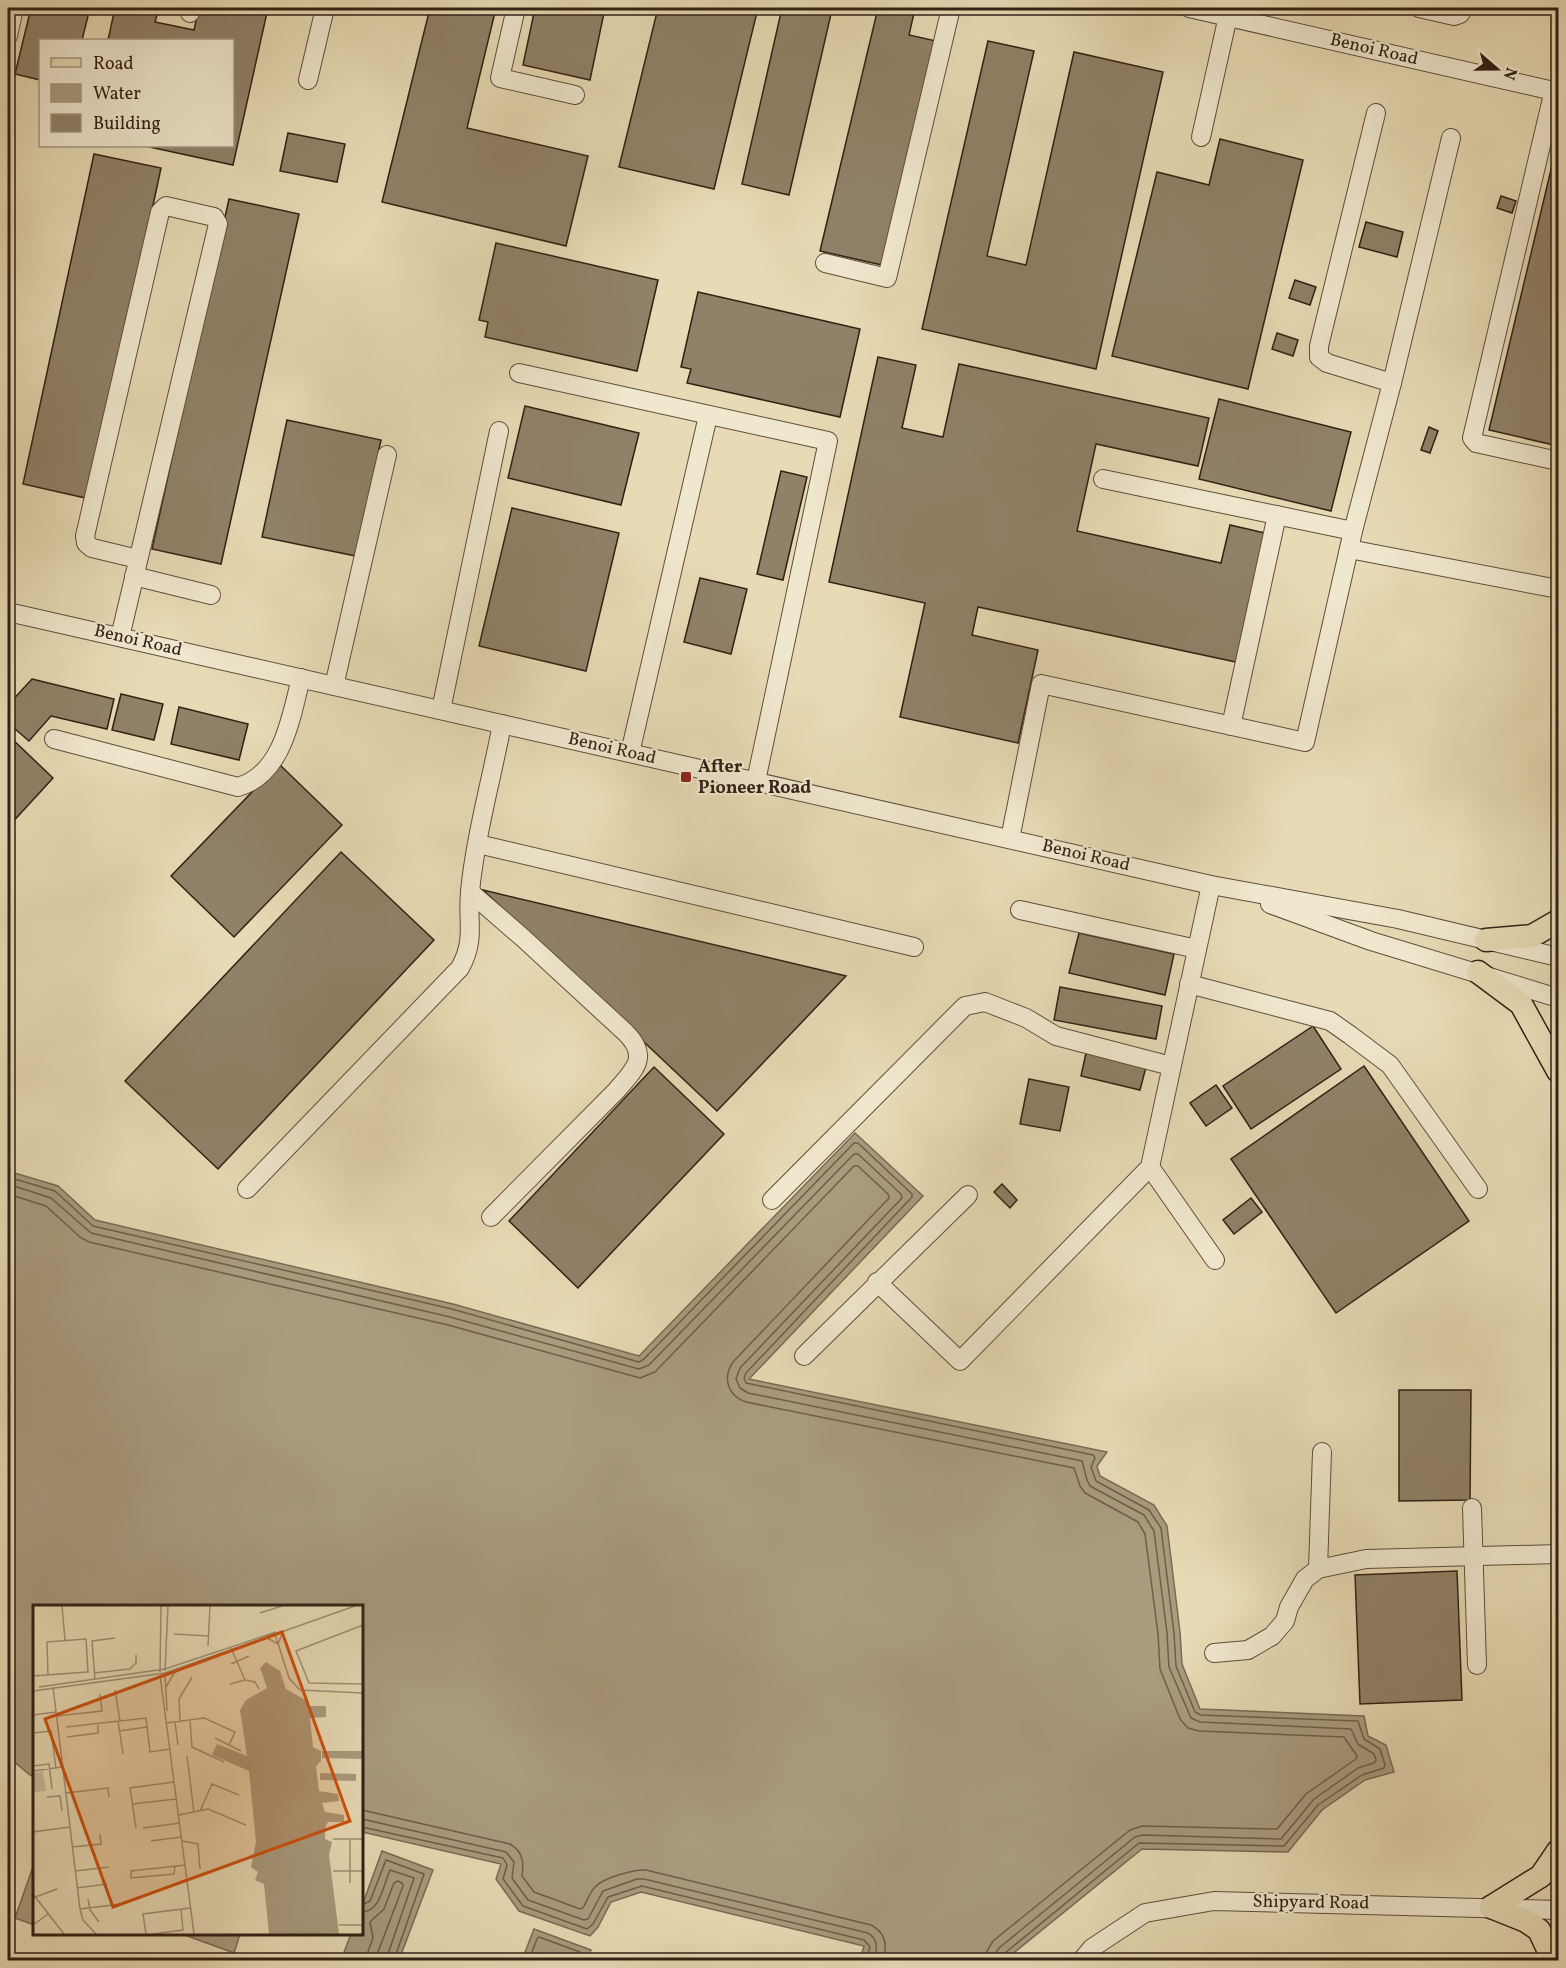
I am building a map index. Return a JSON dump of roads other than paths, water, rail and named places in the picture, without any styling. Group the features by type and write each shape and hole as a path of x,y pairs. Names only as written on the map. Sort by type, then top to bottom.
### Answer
{"main road":[{"path":"1486,940 1532,936 1558,921"},
{"path":"1478,972 1521,1004 1558,1071"},
{"path":"1491,1907 1541,1875 1558,1851"},
{"path":"1491,1907 1526,1921 1539,1930 1553,1960"}],"street":[{"path":"8,36 14,8"},
{"path":"308,80 325,8"},
{"path":"516,8 500,78 575,95"},
{"path":"825,263 887,278 951,8"},
{"name":"Benoi Road","path":"1189,8 1556,91"},
{"path":"1419,8 1454,16 1460,14 1464,8"},
{"path":"1201,137 1228,16"},
{"path":"1556,91 1472,438 1476,443 1558,461"},
{"path":"1376,113 1319,346 1319,357 1327,363 1392,383"},
{"path":"1010,839 1041,684 1305,742 1348,549 1392,383 1451,138"},
{"path":"120,637 136,568 218,224 214,217 166,206 160,212 85,536 86,543 92,548 136,568 211,595"},
{"path":"519,373 828,441 756,782"},
{"path":"630,753 708,416"},
{"path":"441,710 499,431"},
{"path":"334,686 387,455"},
{"path":"1103,479 1353,531"},
{"path":"1231,726 1276,515"},
{"path":"1348,549 1558,589"},
{"name":"Benoi Road","path":"8,612 1214,885 1398,919 1558,957"},
{"path":"54,739 238,787 249,784 279,751 287,732 301,678"},
{"path":"247,1189 460,968 466,957 471,937 470,892 502,724"},
{"path":"478,844 914,947"},
{"path":"878,1282 960,1361 1150,1167 1189,984 1214,885"},
{"name":"Benoi Road","path":"1214,885 1371,941 1558,998"},
{"path":"470,892 524,938 634,1041 639,1051 639,1060 635,1070 491,1217"},
{"path":"1020,910 1197,949"},
{"path":"1189,984 1330,1021 1350,1035 1390,1065 1478,1189"},
{"path":"772,1200 965,1006 985,1002 1026,1018 1056,1036 1171,1066"},
{"path":"1150,1167 1215,1260"},
{"path":"804,1356 968,1195"},
{"path":"1318,1569 1322,1452"},
{"path":"1472,1508 1476,1665"},
{"path":"1214,1653 1248,1650 1272,1636 1284,1621 1305,1579 1318,1569 1366,1559 1558,1554"},
{"name":"Shipyard Road","path":"1082,1960 1092,1948 1145,1913 1214,1901 1558,1910"}],"water":[{"path":"855,1133 923,1196 749,1379 1107,1452 1097,1466 1100,1476 1154,1505 1167,1526 1182,1664 1200,1709 1364,1716 1368,1736 1386,1745 1394,1772 1365,1780 1322,1810 1288,1852 1142,1849 1005,1960 860,1960 864,1946 641,1892 611,1902 598,1927 590,1936 519,1911 496,1879 501,1864 363,1832 363,1605 33,1605 33,1776 8,1759 8,1171 58,1186 95,1220 453,1304 639,1356"},
{"path":"382,1851 433,1870 399,1960 341,1960 351,1935 363,1935 363,1903"},
{"path":"33,1867 33,1925 15,1918"},
{"path":"534,1929 591,1950 587,1960 522,1960"},
{"path":"185,1935 240,1935 234,1953"}],"place":[{"name":"After Pioneer Road","path":"686,777"}]}
